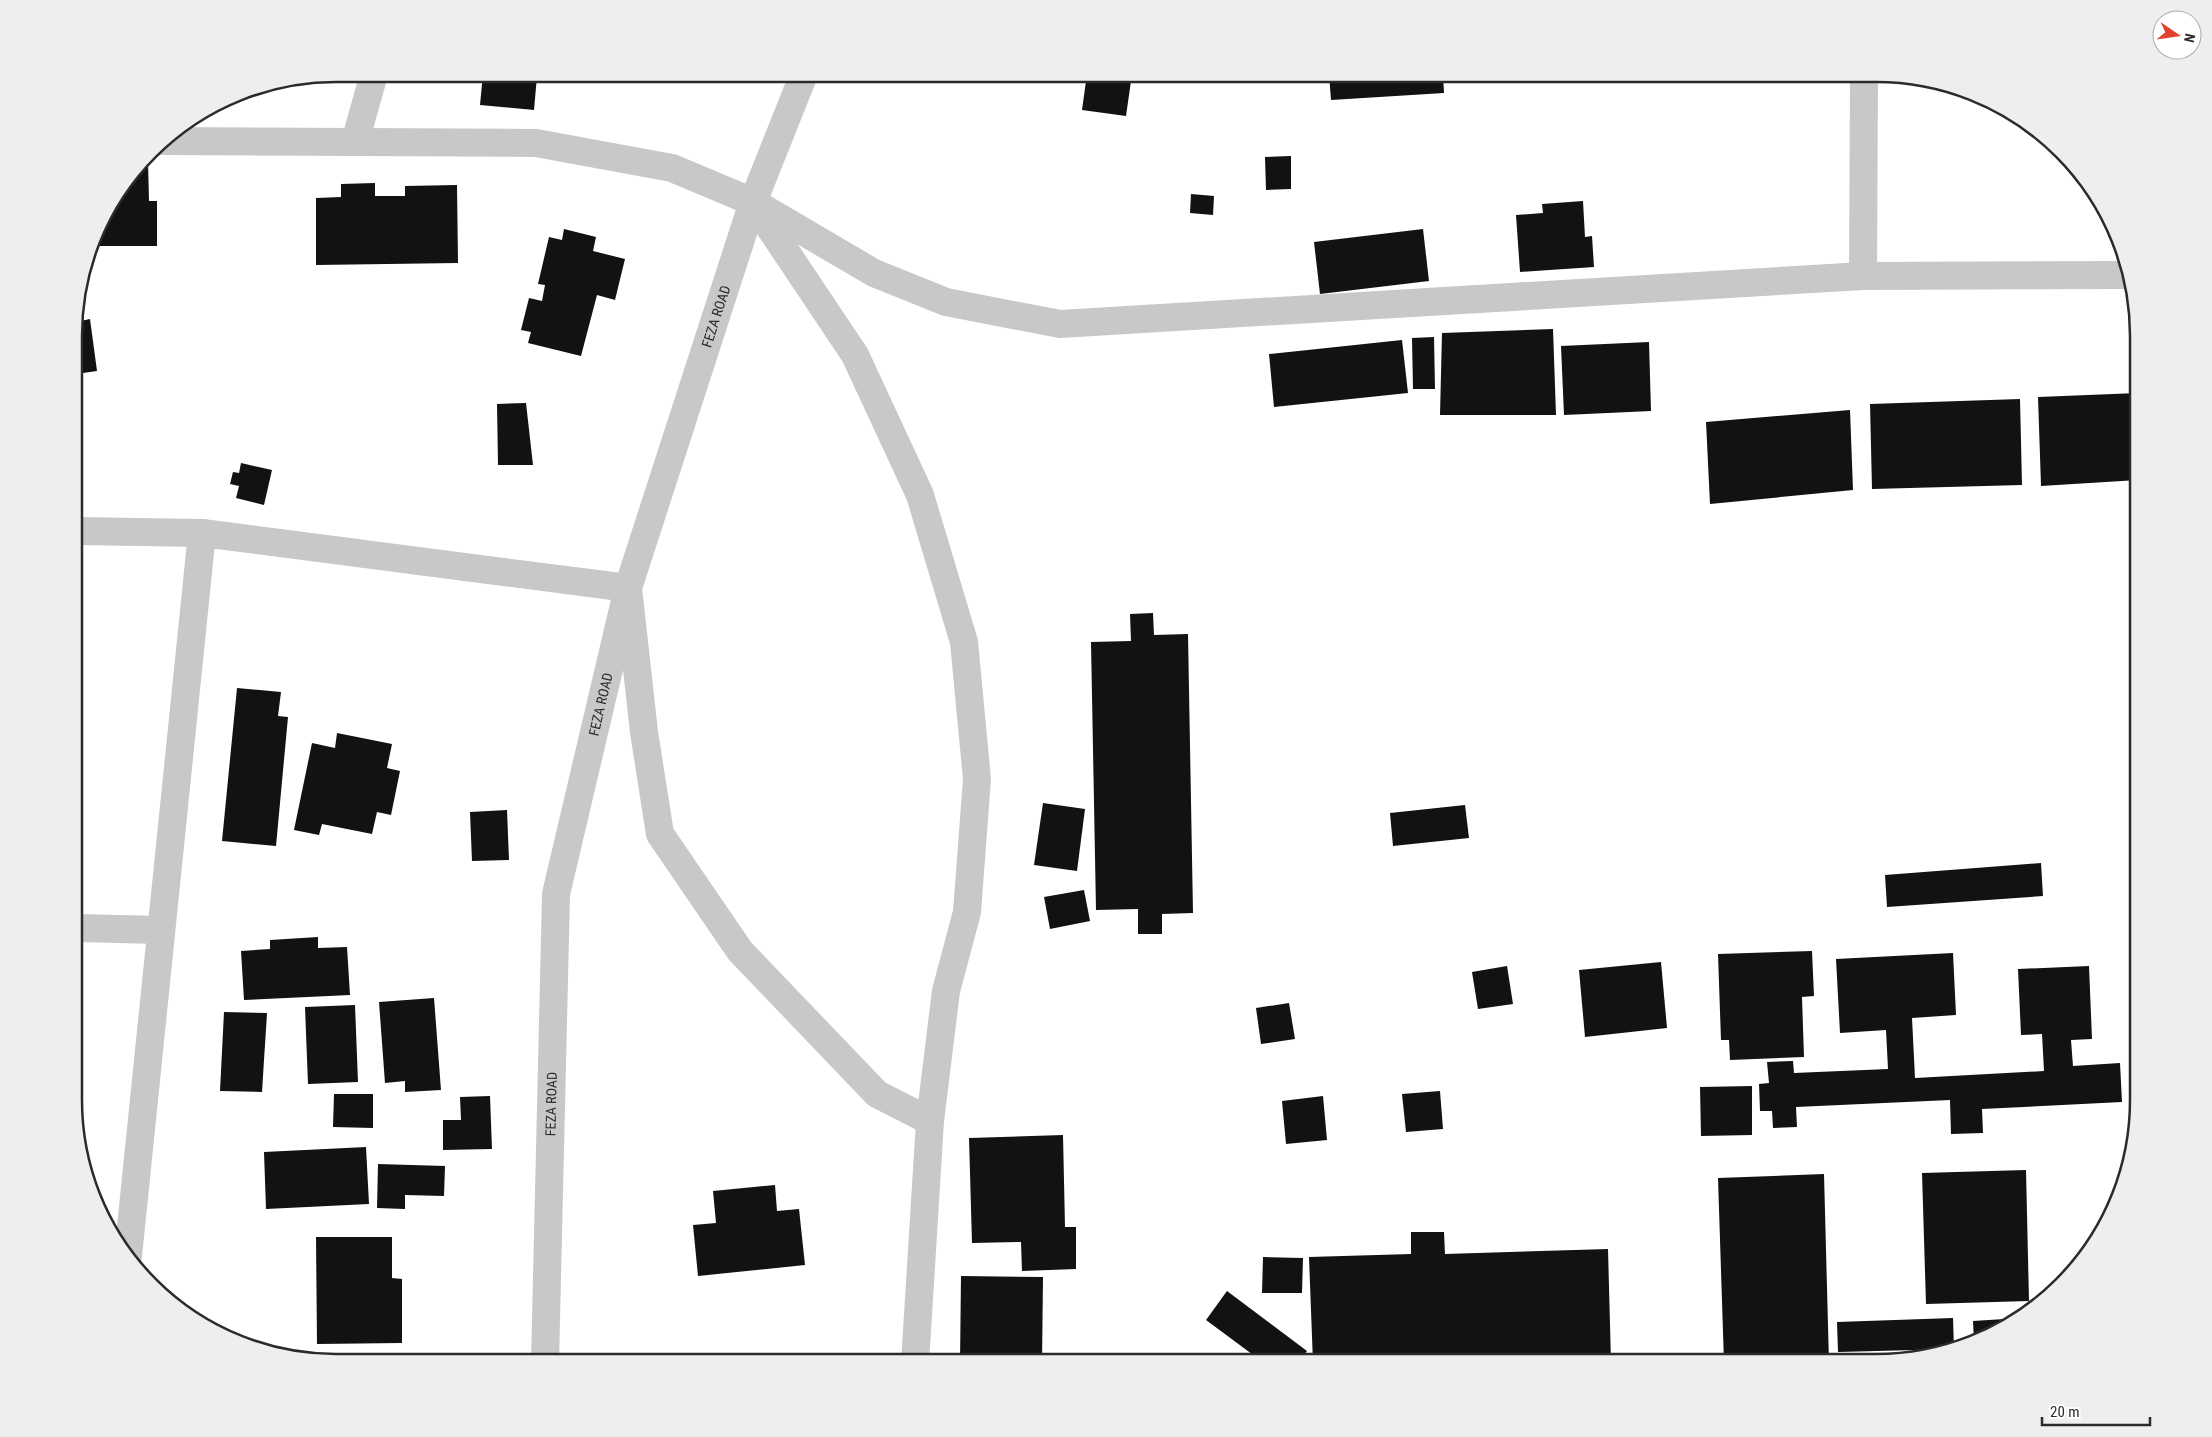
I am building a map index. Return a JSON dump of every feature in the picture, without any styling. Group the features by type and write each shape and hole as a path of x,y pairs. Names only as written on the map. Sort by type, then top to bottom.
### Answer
{"street":[{"path":"355,142 372,82"},
{"name":"FEZA ROAD","path":"545,1354 556,894 628,588 753,202 801,82"},
{"path":"1863,276 1864,82"},
{"path":"176,140 536,143 672,168 753,202 874,273 946,302 1060,324 1863,276 2122,275"},
{"path":"753,202 855,355 920,495 964,642 977,778 967,912 946,991 930,1121 916,1354"},
{"path":"82,531 202,533 628,588 644,732 660,834 740,951 877,1094 930,1121"},
{"path":"129,1247 202,533"},
{"path":"82,928 161,930"}],"building":[{"path":"482,82 536,82 534,110 480,105"},
{"path":"1086,82 1131,82 1126,116 1082,110"},
{"path":"1330,82 1443,82 1444,93 1331,100"},
{"path":"1291,156 1291,189 1266,190 1265,157"},
{"path":"148,167 149,201 157,201 157,246 100,246 109,224 125,196"},
{"path":"375,183 375,196 405,196 405,186 457,185 458,263 316,265 316,198 341,197 341,184"},
{"path":"1191,194 1214,196 1213,215 1190,213"},
{"path":"1583,201 1585,237 1592,236 1594,267 1520,272 1516,215 1543,213 1542,204"},
{"path":"564,229 596,237 593,251 625,259 615,300 597,295 581,356 528,343 531,332 521,330 529,298 542,301 545,285 538,284 549,237 562,240"},
{"path":"1423,229 1429,281 1320,294 1314,242"},
{"path":"90,319 97,371 82,373 82,337 83,321"},
{"path":"1553,329 1556,415 1440,415 1442,333"},
{"path":"1434,337 1435,389 1413,389 1412,338"},
{"path":"1402,340 1408,393 1274,407 1269,354"},
{"path":"1649,342 1651,411 1564,415 1561,346"},
{"path":"2130,393 2130,480 2041,486 2038,397"},
{"path":"2020,399 2022,485 1872,489 1870,404"},
{"path":"526,403 533,465 498,465 497,404"},
{"path":"1850,410 1853,490 1710,504 1706,422"},
{"path":"241,463 272,470 264,505 236,498 239,486 230,484 233,472 239,473"},
{"path":"1153,613 1154,635 1188,634 1193,913 1162,914 1162,934 1138,934 1138,909 1096,910 1091,642 1131,641 1130,614"},
{"path":"237,688 281,692 278,716 288,717 276,846 222,841"},
{"path":"337,733 392,744 387,768 400,771 391,815 377,812 372,834 322,824 319,835 294,830 312,743 335,748"},
{"path":"1043,803 1085,809 1077,871 1034,865"},
{"path":"1465,805 1469,838 1393,846 1390,813"},
{"path":"507,810 509,860 472,861 470,812"},
{"path":"2041,863 2043,896 1887,907 1885,875"},
{"path":"1084,890 1090,921 1050,929 1044,897"},
{"path":"318,937 318,948 347,947 350,995 244,1000 241,951 270,949 270,940"},
{"path":"1812,951 1814,996 1802,997 1804,1057 1730,1060 1729,1040 1721,1040 1718,954"},
{"path":"1953,953 1956,1015 1912,1018 1915,1078 2044,1071 2042,1034 2021,1035 2018,969 2089,966 2092,1039 2071,1040 2073,1066 2120,1063 2122,1102 1982,1109 1983,1133 1951,1134 1950,1100 1796,1107 1797,1127 1773,1128 1772,1111 1760,1111 1759,1084 1769,1083 1767,1062 1793,1061 1794,1073 1888,1069 1886,1030 1840,1033 1836,959"},
{"path":"1661,962 1667,1028 1585,1037 1579,970"},
{"path":"1507,966 1513,1004 1478,1009 1472,972"},
{"path":"434,998 441,1090 405,1092 405,1081 385,1083 379,1002"},
{"path":"1289,1003 1295,1039 1261,1044 1256,1008"},
{"path":"355,1005 358,1082 308,1084 305,1007"},
{"path":"224,1012 267,1013 262,1092 220,1091"},
{"path":"1752,1086 1752,1135 1701,1136 1700,1087"},
{"path":"1440,1091 1443,1129 1406,1132 1402,1094"},
{"path":"334,1094 373,1094 373,1128 333,1127"},
{"path":"490,1096 492,1149 443,1150 443,1120 461,1120 460,1097"},
{"path":"1323,1096 1327,1140 1286,1144 1282,1101"},
{"path":"1063,1135 1065,1227 1076,1227 1076,1269 1022,1271 1021,1242 972,1243 969,1138"},
{"path":"366,1147 369,1204 266,1209 264,1152"},
{"path":"378,1164 445,1166 444,1196 405,1195 405,1209 377,1208"},
{"path":"2026,1170 2029,1301 1926,1304 1922,1173"},
{"path":"1824,1174 1829,1354 1724,1354 1718,1178"},
{"path":"775,1185 777,1211 799,1209 805,1265 698,1276 693,1225 716,1223 713,1191"},
{"path":"1411,1232 1444,1232 1445,1254 1608,1249 1611,1354 1313,1354 1309,1257 1411,1254"},
{"path":"316,1237 392,1237 392,1278 402,1279 402,1343 317,1344"},
{"path":"1263,1257 1303,1258 1302,1293 1262,1293"},
{"path":"961,1276 1043,1277 1042,1354 960,1354"},
{"path":"1227,1291 1307,1351 1305,1354 1252,1354 1206,1320"},
{"path":"1953,1318 1954,1342 1926,1350 1838,1352 1837,1322"},
{"path":"2004,1319 1974,1334 1973,1321"}]}
